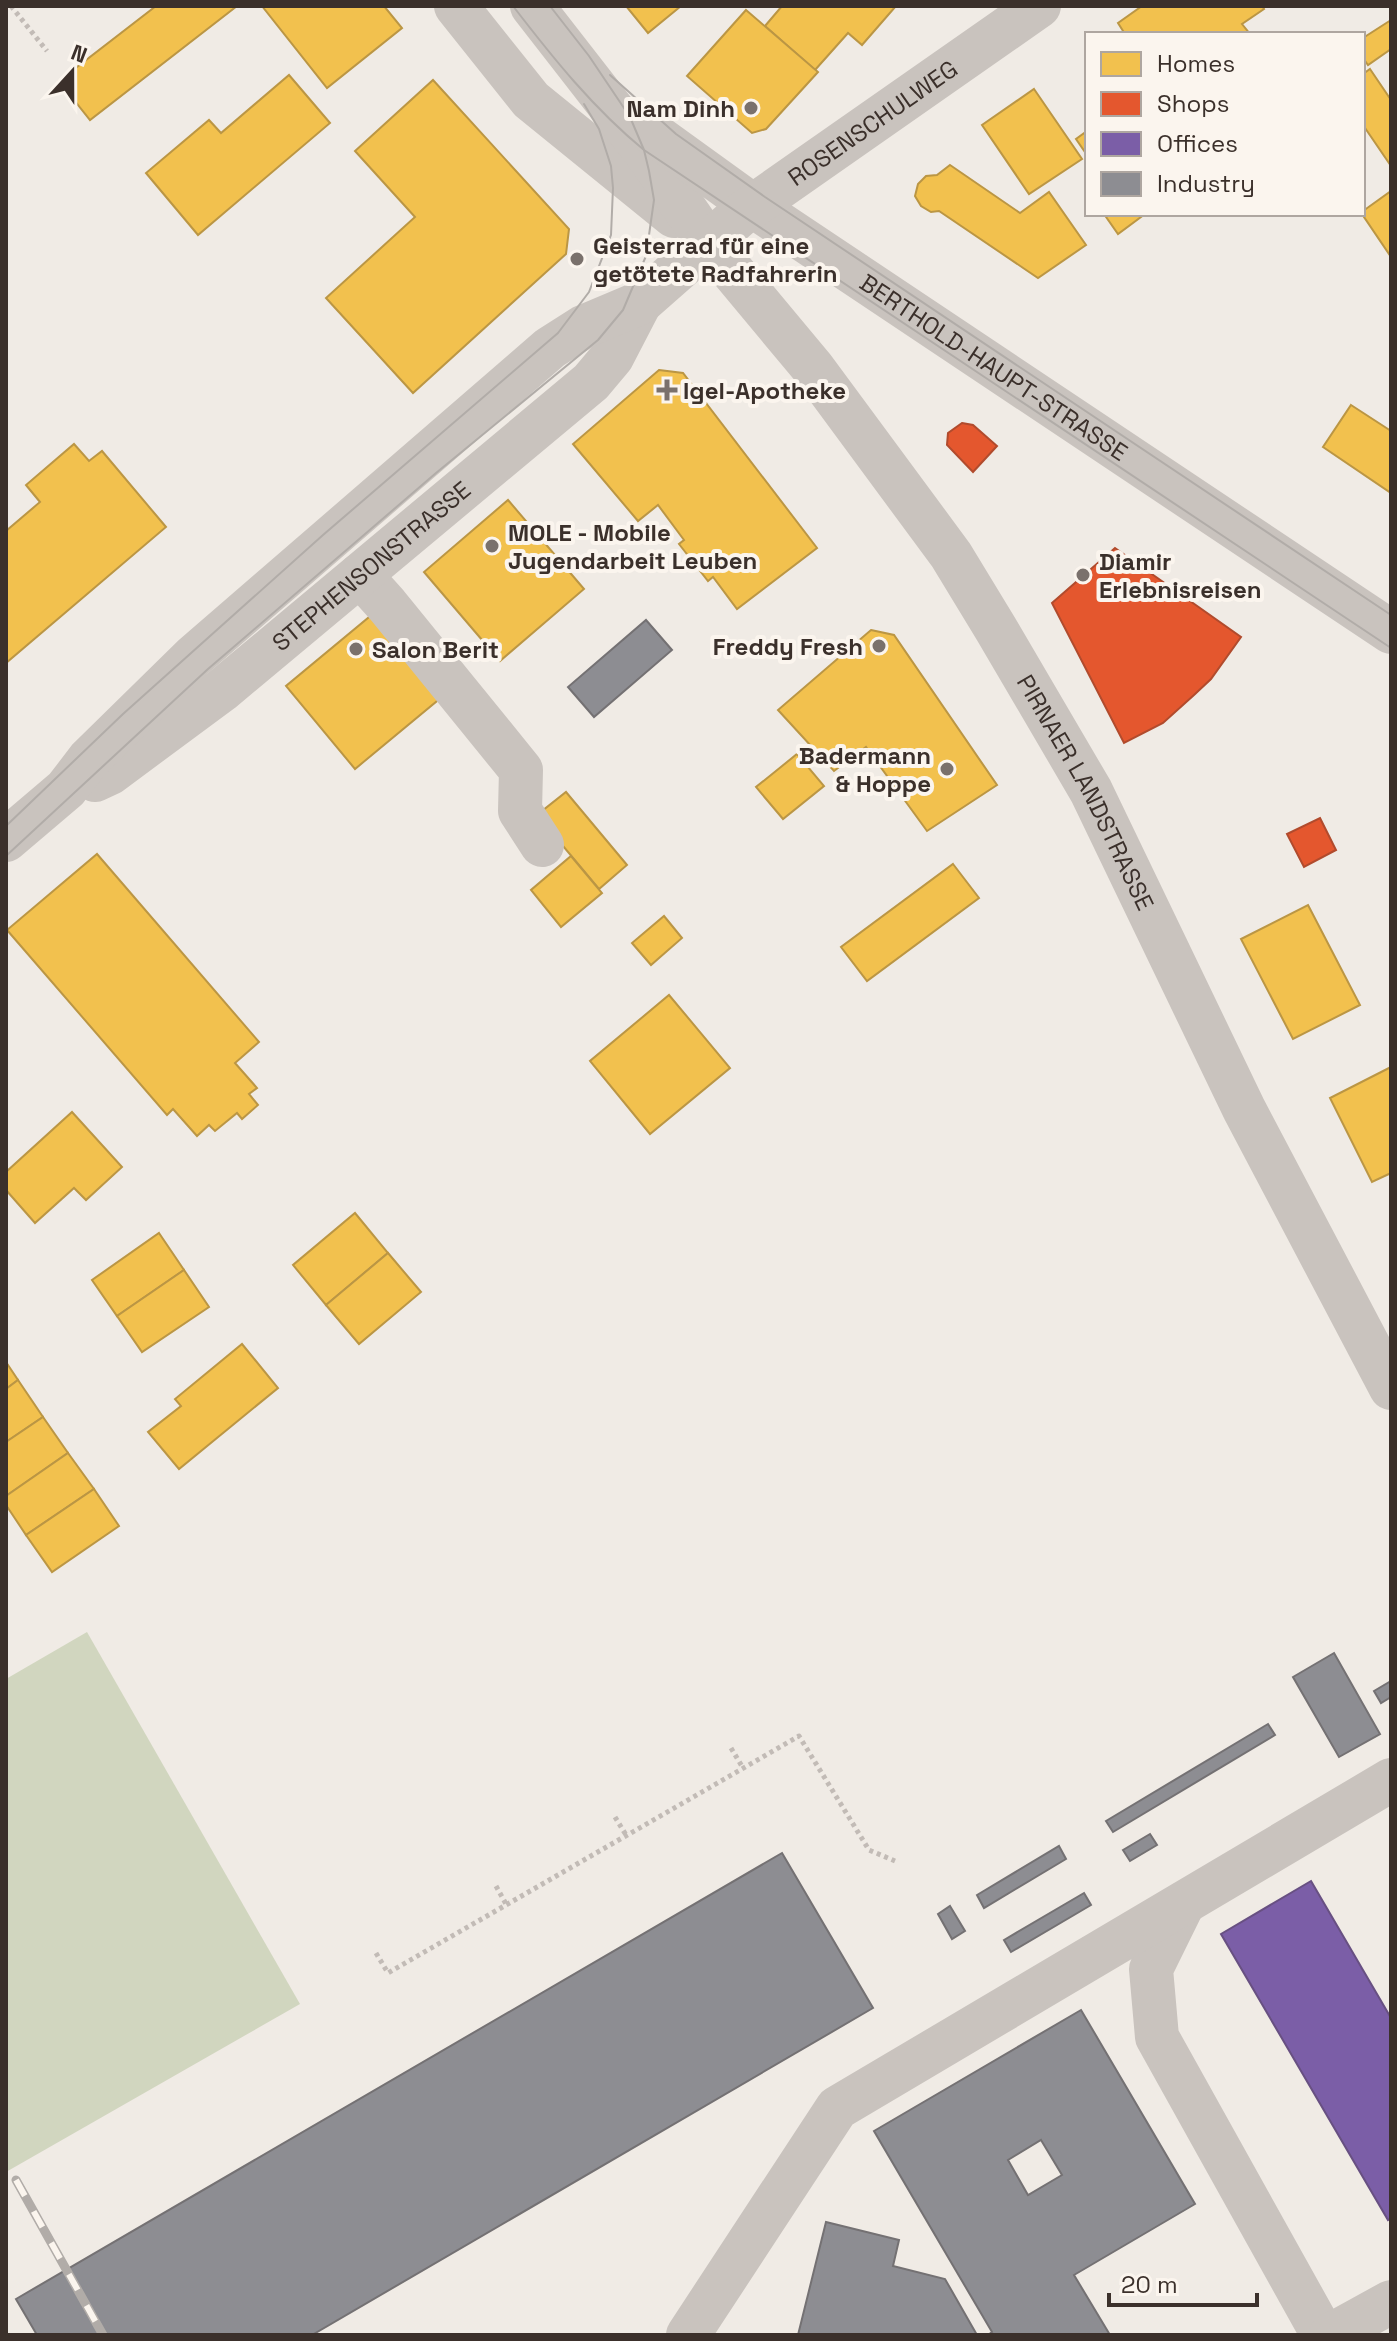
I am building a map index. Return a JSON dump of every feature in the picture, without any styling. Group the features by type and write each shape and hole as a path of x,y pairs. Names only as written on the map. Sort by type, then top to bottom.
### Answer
{"street":[{"name":"PIRNAER LANDSTRASSE","path":"456,6 531,100 708,242"},
{"name":"PIRNAER LANDSTRASSE","path":"532,6 644,150 708,242 813,368 951,555 1091,791 1244,1109 1391,1388"},
{"name":"ROSENSCHULWEG","path":"708,242 753,206 1039,6"},
{"name":"BERTHOLD-HAUPT-STRASSE","path":"601,95 753,206 1391,632"},
{"name":"STEPHENSONSTRASSE","path":"6,840 66,789 89,759 193,657 550,348 583,327 640,303 708,242"},
{"name":"STEPHENSONSTRASSE","path":"66,789 110,773 197,710 591,382 612,357 640,303"},
{"path":"360,575 521,770 520,811 542,845"},
{"path":"688,2335 837,2108 1391,1780"},
{"path":"1183,1904 1151,1969 1157,2037 1323,2335"},
{"path":"1331,2335 1391,2302"}],"path":[{"path":"11,6 47,51"},
{"path":"376,1953 388,1973 799,1736 869,1850 895,1861"},
{"path":"731,1748 743,1768"},
{"path":"615,1817 626,1835"},
{"path":"496,1886 506,1904"}],"green space":[{"path":"87,1632 300,2004 6,2172 6,1679"}],"building: Homes":[{"path":"156,6 237,6 90,120 59,81"},
{"path":"262,6 384,6 402,28 327,88"},
{"path":"626,6 681,6 648,33"},
{"path":"782,6 896,6 862,45 848,33 815,70 765,26"},
{"path":"1142,6 1262,6 1264,9 1242,24 1248,32 1124,32 1118,23"},
{"path":"746,10 818,72 766,129 752,133 687,76"},
{"path":"1391,20 1391,49 1368,65 1365,61 1365,37"},
{"path":"1370,69 1391,100 1391,166 1365,128 1365,73"},
{"path":"289,75 330,123 198,235 146,173 209,120 221,133"},
{"path":"433,80 569,229 566,254 413,393 326,298 415,217 355,151"},
{"path":"1034,89 1082,159 1029,194 982,125"},
{"path":"1085,132 1085,152 1076,139"},
{"path":"950,165 1020,213 1049,192 1086,245 1038,278 939,211 931,212 921,206 915,196 918,184 926,176 937,175"},
{"path":"1391,191 1391,257 1363,216 1365,210"},
{"path":"1105,216 1142,216 1118,234"},
{"path":"659,370 683,373 817,548 737,609 713,577 708,581 679,544 684,540 658,505 638,521 573,444"},
{"path":"1351,405 1391,431 1391,493 1323,447"},
{"path":"74,444 89,461 102,451 166,527 6,663 6,531 40,502 26,485"},
{"path":"508,500 584,589 500,661 424,572"},
{"path":"374,613 443,696 355,769 286,686"},
{"path":"871,630 894,635 997,785 927,831 866,747 834,771 778,710"},
{"path":"797,754 824,786 783,819 756,787"},
{"path":"566,792 627,865 599,889 537,815"},
{"path":"97,854 259,1042 235,1063 257,1088 249,1094 258,1105 242,1119 237,1113 215,1131 209,1125 197,1136 173,1109 167,1115 7,930"},
{"path":"571,856 602,893 561,927 531,890"},
{"path":"953,864 979,898 867,981 841,947"},
{"path":"1308,905 1360,1005 1293,1039 1241,939"},
{"path":"664,916 682,938 651,965 632,943"},
{"path":"669,995 730,1068 650,1134 590,1061"},
{"path":"1391,1067 1391,1173 1372,1182 1330,1098"},
{"path":"72,1112 122,1167 86,1200 74,1188 35,1223 6,1190 6,1172"},
{"path":"355,1213 388,1253 326,1305 293,1265"},
{"path":"159,1233 184,1270 117,1316 92,1280"},
{"path":"388,1253 421,1292 359,1344 326,1305"},
{"path":"184,1270 209,1307 142,1352 117,1316"},
{"path":"242,1344 278,1388 179,1469 148,1432 181,1406 175,1399"},
{"path":"6,1362 18,1380 6,1389"},
{"path":"18,1380 43,1417 6,1442 6,1389"},
{"path":"43,1417 68,1453 6,1496 6,1442"},
{"path":"68,1453 94,1489 26,1535 6,1505 6,1496"},
{"path":"94,1489 119,1526 52,1572 26,1535"}],"building: Shops":[{"path":"962,423 973,425 997,446 973,472 947,445 948,433"},
{"path":"1115,548 1241,637 1211,679 1194,695 1163,723 1124,743 1052,603"},
{"path":"1320,818 1336,850 1304,867 1287,834"}],"building: Offices":[{"path":"1311,1881 1391,2018 1391,2218 1388,2220 1221,1934"}],"building: Industry":[{"path":"646,620 672,650 594,717 568,687"},
{"path":"1334,1653 1380,1734 1339,1757 1293,1677"},
{"path":"1391,1681 1391,1697 1381,1703 1374,1691"},
{"path":"1268,1724 1275,1735 1113,1832 1106,1821"},
{"path":"1150,1834 1157,1845 1130,1861 1123,1850"},
{"path":"1059,1846 1066,1859 984,1908 977,1895"},
{"path":"782,1853 873,2008 312,2335 37,2335 16,2299"},
{"path":"1084,1893 1091,1905 1011,1952 1004,1940"},
{"path":"950,1906 965,1931 952,1939 938,1914"},
{"path":"1081,2010 1195,2204 1074,2275 1110,2335 988,2335 992,2332 874,2131","holes":["1041,2140 1062,2175 1028,2195 1008,2160"]},
{"path":"826,2222 899,2240 893,2266 945,2279 977,2335 798,2335"}],"tram line":[{"path":"513,6 591,100 644,150 1391,648"},
{"path":"6,856 208,669 436,473 598,340 623,310 646,256 654,200 644,150 630,117 589,56 550,6"},
{"path":"610,75 676,134 765,197 1391,615"},
{"path":"6,826 123,714 323,535 558,333 589,292 611,235 611,166 599,129 584,104"}],"railway":[{"path":"16,2180 103,2335"}],"place":[{"name":"Nam Dinh","path":"751,108"},
{"name":"Geisterrad für eine getötete Radfahrerin","path":"577,259"},
{"name":"Igel-Apotheke","path":"667,390"},
{"name":"MOLE - Mobile Jugendarbeit Leuben","path":"492,546"},
{"name":"Diamir Erlebnisreisen","path":"1083,575"},
{"name":"Freddy Fresh","path":"879,646"},
{"name":"Salon Berit","path":"356,649"},
{"name":"Badermann & Hoppe","path":"947,769"}]}
